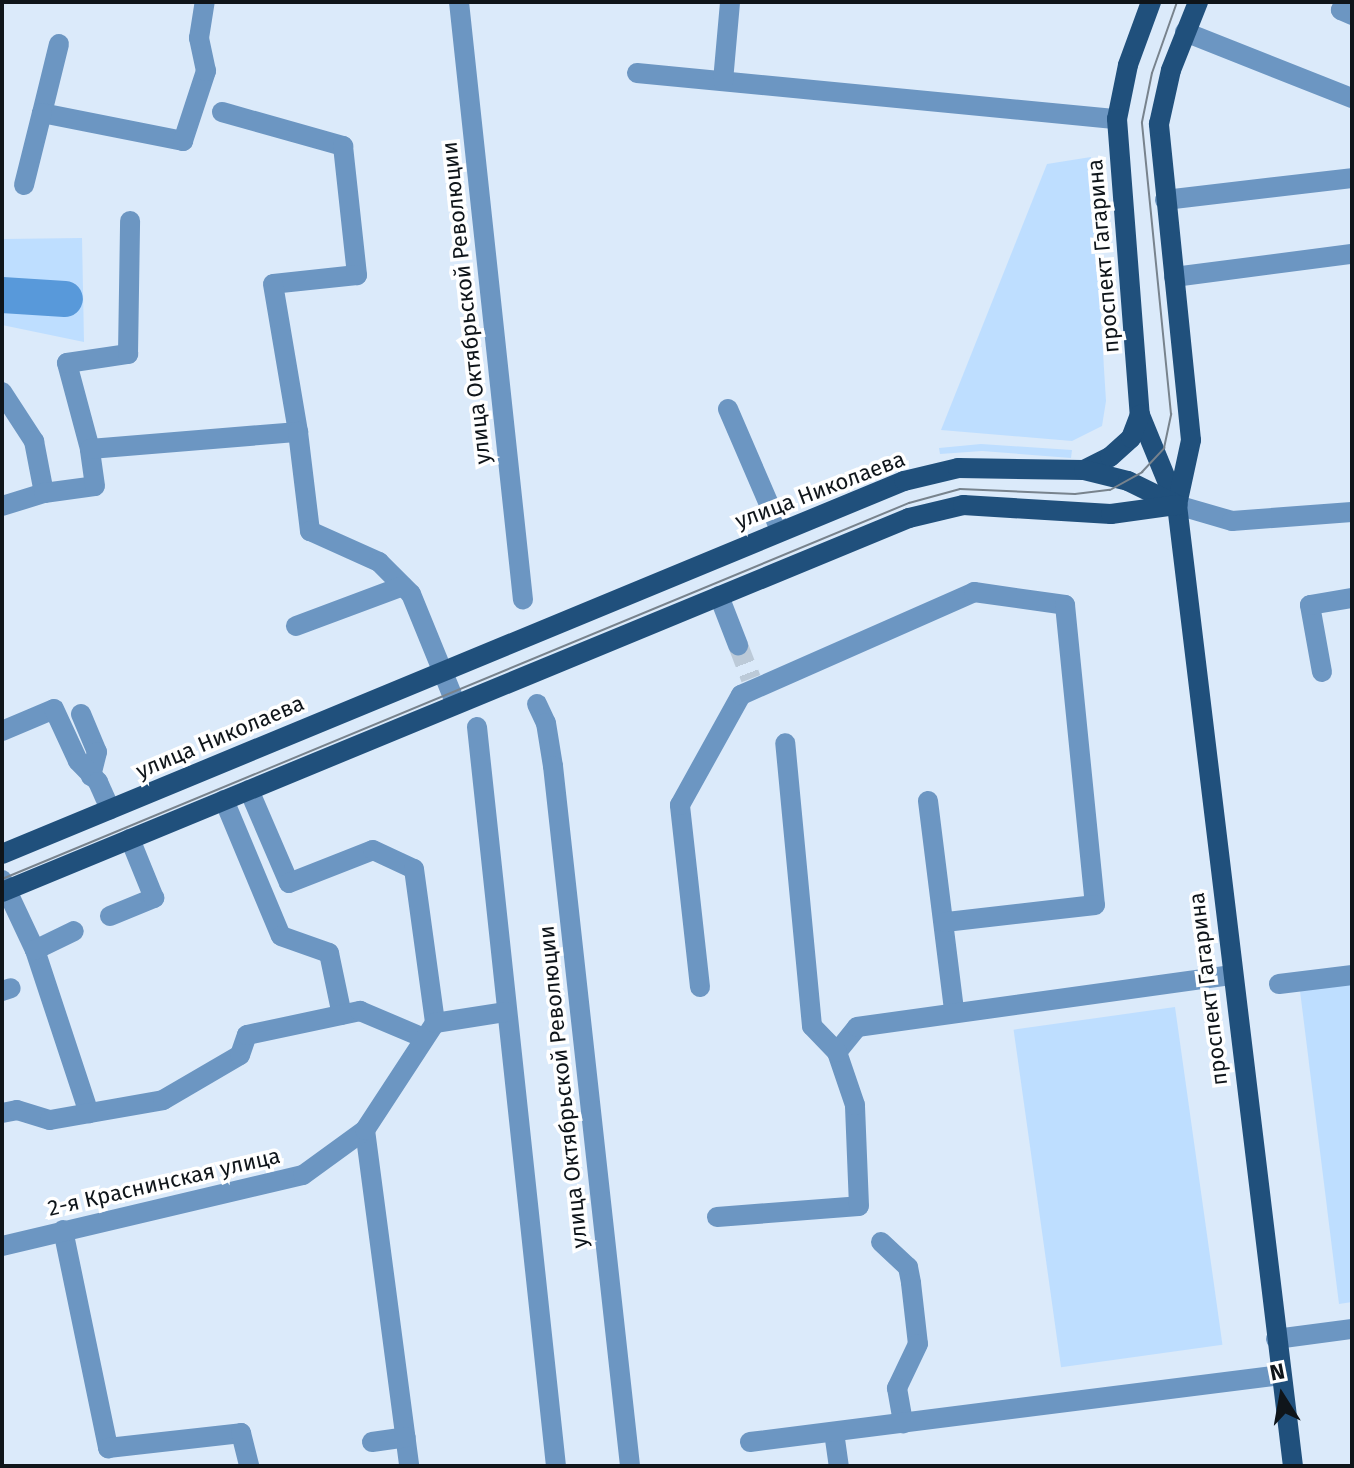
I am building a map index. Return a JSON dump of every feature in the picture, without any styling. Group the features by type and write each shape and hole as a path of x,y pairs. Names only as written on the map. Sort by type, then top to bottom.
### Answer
{"main road":[{"name":"проспект Гагарина","path":"1151,2 1128,65 1117,119 1140,415 1177,505 1230,975 1293,1466"},
{"name":"проспект Гагарина","path":"1177,505 1191,440 1159,124 1185,32 1198,2"},
{"path":"1084,470 1110,457 1131,438 1140,415"},
{"name":"улица Николаева","path":"2,854 780,530 936,472 1084,470 1128,481 1177,505"},
{"path":"4,887 130,839 909,518 963,505 1111,514 1177,505"}],"street":[{"path":"42,113 183,141 206,71 199,38 205,2"},
{"name":"улица Октябрьской Революции","path":"459,2 523,600"},
{"path":"723,81 730,2"},
{"path":"1345,2 1341,10 1352,15"},
{"path":"1185,32 1352,98"},
{"path":"24,185 59,44"},
{"path":"637,73 1117,119"},
{"path":"222,112 343,146 357,275 273,284 298,432 310,531 379,562 403,586 456,704"},
{"path":"1165,200 1352,178"},
{"path":"2,506 44,493 95,486 90,449 67,363 128,354 130,221"},
{"path":"1174,277 1352,254"},
{"path":"2,392 34,441 44,493"},
{"path":"728,409 780,530"},
{"path":"90,449 298,432"},
{"path":"1177,505 1232,521 1352,512"},
{"path":"296,626 403,586"},
{"path":"700,987 680,805 741,695 753,684 974,592 1065,605 1095,905 945,922"},
{"path":"719,596 738,645"},
{"path":"1322,672 1310,605 1352,598"},
{"name":"улица Октябрьской Революции","path":"537,704 546,723 553,766 630,1466"},
{"path":"2,731 54,709 110,809"},
{"path":"81,714 97,752 91,776"},
{"path":"477,727 556,1466"},
{"path":"717,1217 859,1206 855,1105 837,1052 812,1026 785,743"},
{"path":"249,790 289,883 373,850 414,869 430,1030"},
{"path":"224,800 281,936 329,953 342,1015"},
{"path":"928,801 954,1010"},
{"path":"110,916 154,898 130,839"},
{"path":"4,887 35,950 89,1113"},
{"path":"35,950 74,931"},
{"path":"837,1052 857,1027 954,1010 1230,975"},
{"path":"1279,984 1352,975"},
{"path":"2,1113 17,1110 50,1120 163,1100 240,1055 247,1035 360,1011 430,1030 506,1012"},
{"name":"2-я Краснинская улица","path":"2,1246 303,1175 365,1130 430,1030"},
{"path":"365,1130 409,1466"},
{"path":"63,1230 108,1448 241,1433 249,1466"},
{"path":"881,1242 903,1260 911,1283 918,1344 897,1388 903,1423"},
{"path":"1276,1339 1352,1329"},
{"path":"750,1442 1281,1375"},
{"path":"834,1432 839,1466"},
{"path":"372,1442 406,1437"}],"shaded area":[{"path":"1091,157 1106,401 1102,426 1072,441 941,430 1047,164"},
{"path":"82,238 84,342 2,325 2,239"},
{"path":"981,444 1072,450 1071,458 982,451 940,454 939,448"},
{"path":"1352,984 1352,1302 1339,1304 1300,991"},
{"path":"1175,1007 1222,1345 1061,1367 1014,1030"}],"waterway":[{"path":"2,295 65,299"}],"tunnel":[{"path":"738,645 751,679"}],"tram line":[{"path":"2,879 909,503 960,489 1075,494 1110,490 1142,472 1164,448 1171,414 1142,122 1152,73 1177,2"}]}
